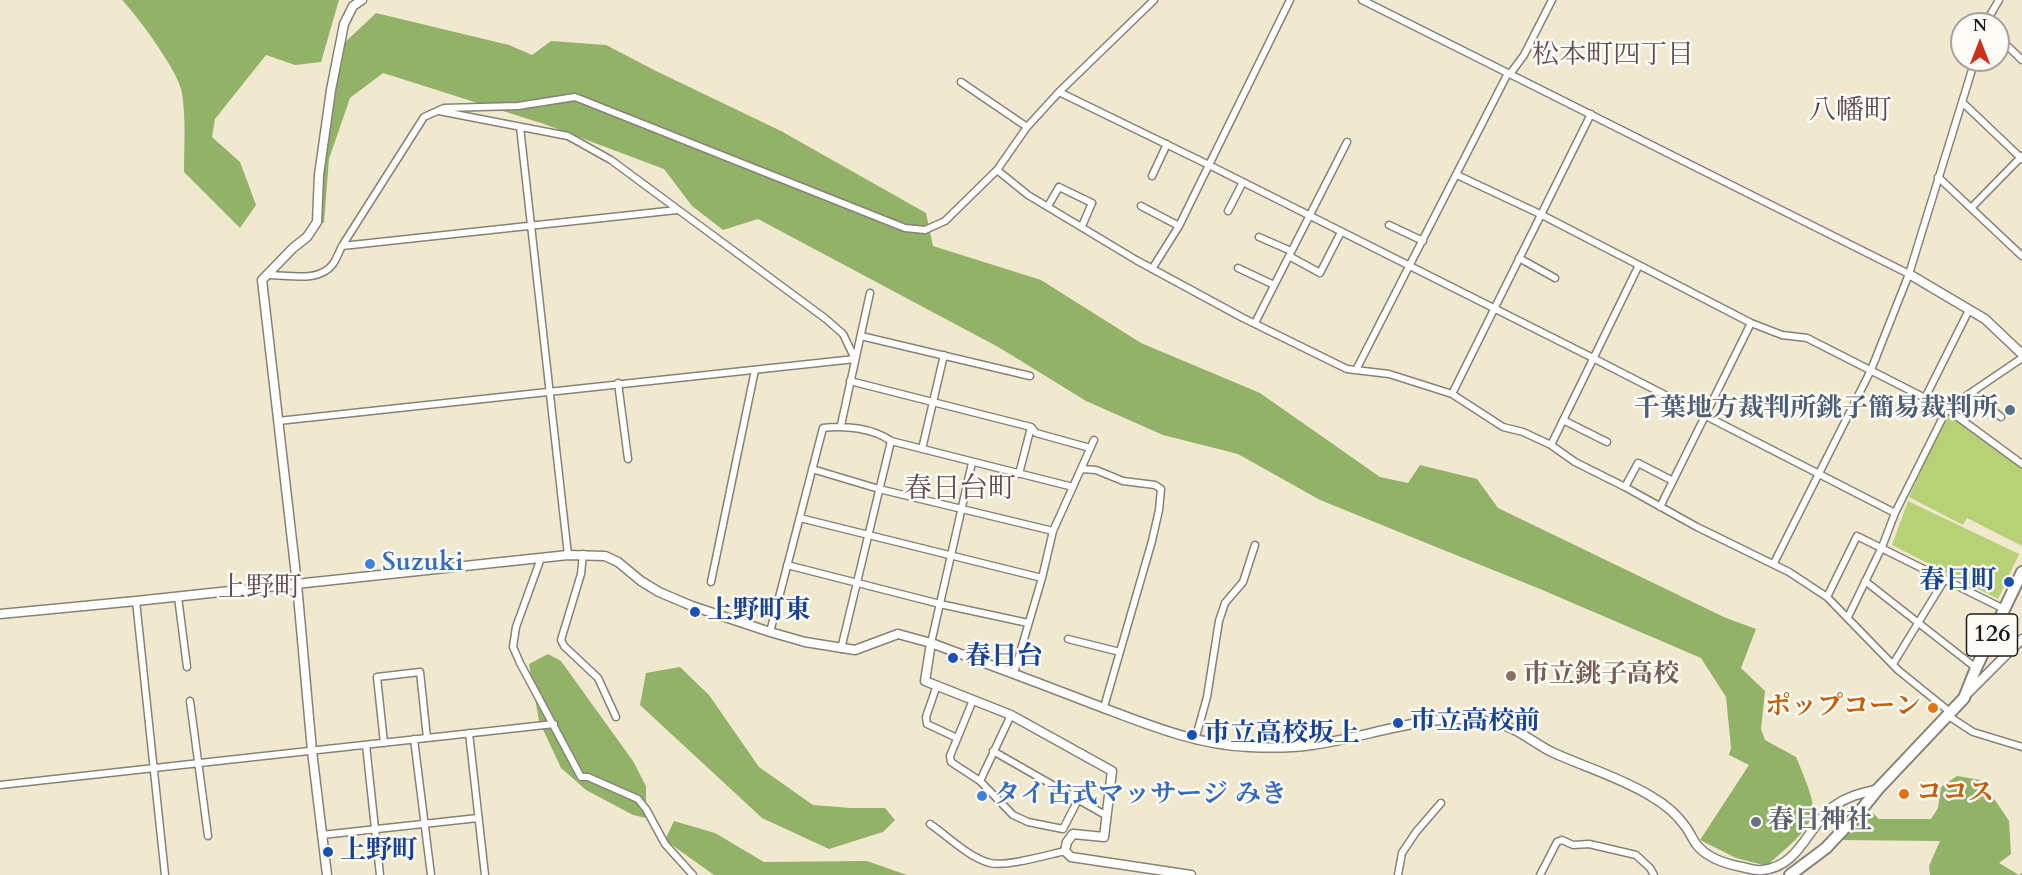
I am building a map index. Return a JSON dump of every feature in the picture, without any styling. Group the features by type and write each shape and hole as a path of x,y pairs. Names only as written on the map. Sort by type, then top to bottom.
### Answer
{"highway":[{"name":"126","path":"1790,875 1826,848 1964,698 2022,572"}],"street":[{"path":"327,875 262,279 307,237 316,222 319,175 329,101 344,24 353,6 362,0"},
{"path":"268,275 306,277 324,273 333,264 342,246 424,117 444,108 518,106 575,97 904,228 925,230 945,221 997,170 1027,127 1059,92 1154,0"},
{"path":"1152,269 1179,226 1290,0"},
{"path":"1362,0 1909,274 1985,319 2022,356 1947,409 1895,513 1882,547 1848,617"},
{"path":"1356,370 1509,73 1524,55 1552,0"},
{"path":"2010,48 2022,60"},
{"path":"1774,563 1820,476 1871,370 1909,274 1971,72"},
{"path":"961,82 1027,127"},
{"path":"1059,92 1593,358 1704,417 1895,513"},
{"path":"1962,102 2022,157 1971,208"},
{"path":"438,111 568,136 611,160 835,327 843,334 855,359"},
{"path":"1452,394 1591,114"},
{"path":"520,127 568,555"},
{"path":"1255,323 1347,142"},
{"path":"1152,176 1167,144"},
{"path":"997,170 1028,195 1152,269 1255,323 1347,369 1389,374 1452,394 1503,427 1523,432 1551,445 1575,462 1720,540 1774,563 1827,597 1893,664 1948,714 1973,732 2022,747"},
{"path":"1456,175 1540,214 1751,324 1782,334 1807,338 1871,370 1947,409 2022,464"},
{"path":"1938,177 2022,256"},
{"path":"1228,212 1243,182"},
{"path":"1048,206 1059,188 1092,204 1082,226"},
{"path":"1141,206 1179,226"},
{"path":"342,246 678,210"},
{"path":"1389,225 1423,241"},
{"path":"1258,237 1320,273 1341,232"},
{"path":"1519,258 1555,278"},
{"path":"1551,445 1639,265"},
{"path":"1238,268 1274,285"},
{"path":"841,425 870,293"},
{"path":"1924,398 1969,310"},
{"path":"1660,507 1751,324"},
{"path":"861,336 1030,376"},
{"path":"922,449 944,355"},
{"path":"278,421 855,359"},
{"path":"711,582 755,370"},
{"path":"850,381 1031,427 1036,433 1090,448"},
{"path":"618,384 628,459"},
{"path":"1972,393 2001,417"},
{"path":"1563,420 1607,442"},
{"path":"770,632 823,428 841,425 972,463 1072,487"},
{"path":"1019,474 1031,427"},
{"path":"1014,673 1042,578 1053,531 1094,440"},
{"path":"841,649 891,441"},
{"path":"972,463 931,643 925,681 1011,715 1112,771 1104,837 1073,834 1067,842 1065,851"},
{"path":"1625,487 1638,463 1673,481"},
{"path":"812,469 879,489 1053,531"},
{"path":"1082,469 1096,470 1123,481 1155,485 1161,489 1152,542 1104,707"},
{"path":"800,518 1042,578"},
{"path":"1827,597 1857,536 2004,609"},
{"path":"1195,740 1207,697 1219,621 1225,603 1243,582 1255,545"},
{"path":"584,554 581,574 561,640 564,646 598,678 616,717"},
{"path":"0,614 584,554 605,556 618,562 659,592 692,606 770,632 841,649 855,650 898,634 931,643 1195,740 1245,747 1276,748 1312,745 1441,720 1484,721 1501,724 1551,751 1629,784 1650,796 1667,807 1685,826 1697,846 1714,858 1736,866 1761,871 1778,866 1797,853 1815,825 1833,807 1852,795 1878,789"},
{"path":"540,558 516,627 513,647 581,777 588,777 638,799 665,844 693,875"},
{"path":"787,565 1028,622"},
{"path":"1893,664 1945,579"},
{"path":"1865,581 1976,668"},
{"path":"178,597 188,667"},
{"path":"136,601 165,875"},
{"path":"1068,639 1120,651"},
{"path":"1964,698 2022,639"},
{"path":"384,743 377,677 420,672 427,738"},
{"path":"936,686 926,717 927,724 957,738"},
{"path":"973,700 950,756 951,762 980,781 1013,814 1028,822 1062,829 1078,800"},
{"path":"190,701 208,836"},
{"path":"980,781 1011,715"},
{"path":"0,785 554,724"},
{"path":"469,733 485,875"},
{"path":"414,739 431,875"},
{"path":"366,745 380,875"},
{"path":"993,751 1107,816"},
{"path":"1398,875 1402,853 1416,831 1441,803"},
{"path":"322,835 478,818"},
{"path":"930,824 972,855 992,864 1065,851"},
{"path":"1540,875 1557,842 1562,840 1573,845 1589,843 1636,855 1654,875"},
{"path":"1065,851 1071,857 1191,875"}],"green space":[{"path":"122,0 339,0 321,62 295,65 266,55 215,119 212,137 240,162 256,205 240,228 184,172 184,113 179,84 157,45"},
{"path":"376,13 509,45 532,55 551,41 606,45 781,131 926,213 933,246 1041,280 1141,343 1260,393 1380,477 1408,483 1420,465 1477,479 1498,508 1726,618 1756,629 1741,668 1765,691 1761,729 1765,740 1796,757 1813,805 1807,826 1795,841 1767,866 1736,858 1700,840 1749,765 1729,755 1731,748 1726,697 1701,658 1540,589 1320,500 1238,454 1163,435 1086,401 1000,348 758,219 723,230 692,206 664,169 544,124 383,73 350,98 329,159 324,223 317,222 340,47"},
{"path":"1951,417 2022,468 2022,546 1967,518 1963,525 1909,497 1945,418"},
{"path":"1908,501 2019,554 1998,599 1892,545"},
{"path":"548,654 561,661 633,761 646,786 646,818 633,815 586,790 561,768 539,721 529,664"},
{"path":"680,667 709,695 759,767 813,805 885,808 895,820 883,832 829,849 762,818 640,705 646,673"},
{"path":"1957,776 1980,780 2009,821 2011,854 1999,863 2019,875 1930,875 1929,866 1940,841 1838,840 1864,814 1873,813 1879,819 1931,819 1938,808 1941,787"},
{"path":"674,821 715,833 764,862 867,861 907,875 714,875 665,840"}],"place":[{"name":"千葉地方裁判所銚子簡易裁判所","path":"2010,410"},
{"name":"Suzuki","path":"370,564"},
{"name":"春日町","path":"2009,582"},
{"name":"上野町東","path":"695,612"},
{"name":"春日台","path":"953,658"},
{"name":"市立銚子高校","path":"1511,676"},
{"name":"ポップコーン","path":"1933,708"},
{"name":"市立高校前","path":"1398,723"},
{"name":"市立高校坂上","path":"1192,735"},
{"name":"ココス","path":"1904,794"},
{"name":"タイ古式マッサージ みき","path":"982,796"},
{"name":"春日神社","path":"1756,822"},
{"name":"上野町","path":"328,852"}],"district":[{"name":"松本町四丁目","path":"1613,57"},
{"name":"八幡町","path":"1850,113"},
{"name":"春日台町","path":"960,491"},
{"name":"上野町","path":"260,590"}]}
